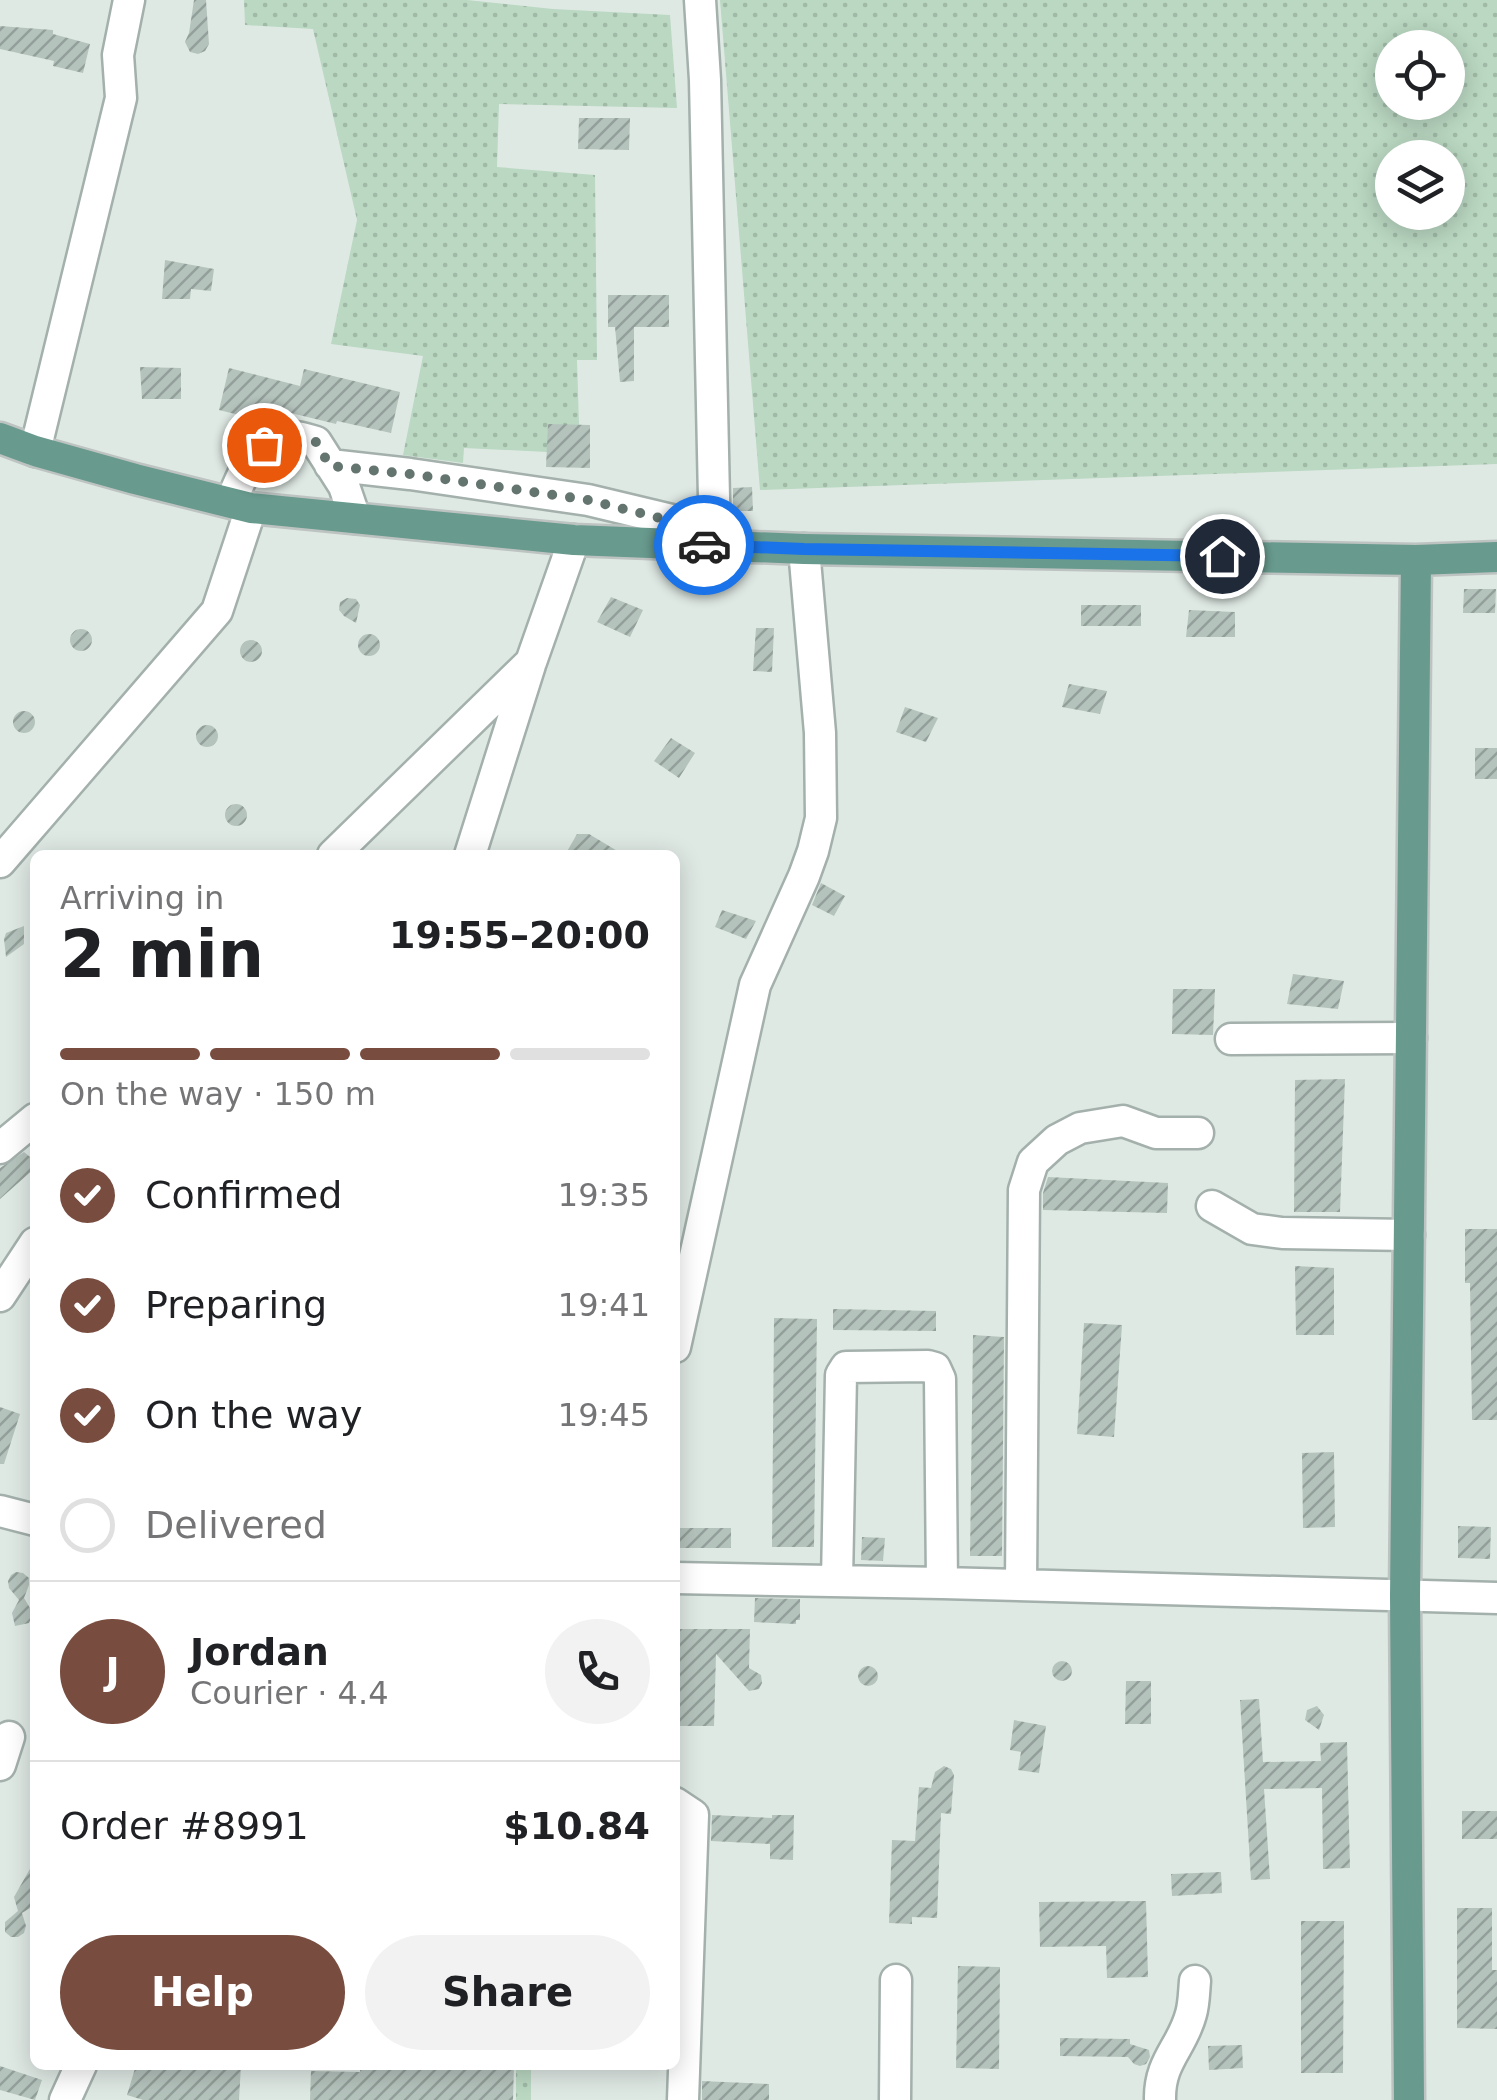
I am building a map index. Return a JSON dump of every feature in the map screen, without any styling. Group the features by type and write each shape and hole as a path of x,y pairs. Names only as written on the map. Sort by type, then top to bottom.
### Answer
{"main road":[{"path":"0,438 36,452 241,505 574,540 804,549 1416,560 1497,557"},
{"path":"1409,2100 1405,1596 1416,560"}],"street":[{"path":"36,452 121,98 118,55 128,0"},
{"path":"700,0 705,80 707,545"},
{"path":"0,862 217,611 246,467 264,445 293,436 316,442 344,486 355,518"},
{"path":"330,466 588,500 676,522 707,545"},
{"path":"472,850 574,540"},
{"path":"680,1324 755,986 814,851 822,818 820,733 804,549"},
{"path":"339,850 531,662"},
{"path":"1232,1039 1411,1038"},
{"path":"1021,1585 1024,1190 1033,1162 1057,1140 1080,1128 1123,1121 1156,1133 1198,1133"},
{"path":"0,1148 30,1124"},
{"path":"1212,1206 1252,1229 1282,1233 1409,1234"},
{"path":"0,1296 30,1251"},
{"path":"836,1581 841,1375 846,1367 928,1366 935,1368 940,1379 942,1583"},
{"path":"0,1511 30,1519"},
{"path":"680,1578 1497,1598"},
{"path":"680,1805 694,1815 683,2100"},
{"path":"895,2100 896,1980"},
{"path":"1160,2100 1160,2082 1190,2016 1195,1981"},
{"path":"65,2100 80,2070"}],"green space":[{"path":"244,0 467,0 670,15 677,108 499,104 497,167 595,175 597,360 577,360 579,425 547,452 464,448 463,463 403,455 423,356 331,344 357,220 313,29 245,25"},
{"path":"720,0 1497,0 1497,464 760,490"},
{"path":"516,2070 531,2070 531,2100 516,2100"}],"building":[{"path":"194,0 206,0 209,44 198,54 190,52 185,42"},
{"path":"0,26 53,30 53,34 90,44 83,73 53,66 54,61 0,49"},
{"path":"579,118 630,118 629,150 578,149"},
{"path":"165,260 214,269 211,291 191,289 190,299 162,299"},
{"path":"608,295 669,295 669,327 634,327 634,381 620,382 615,327 608,327"},
{"path":"140,367 181,368 181,399 142,399"},
{"path":"229,368 300,386 304,369 400,392 391,433 266,407 263,421 219,410"},
{"path":"548,424 590,425 590,468 546,467"},
{"path":"752,487 753,511 733,511 733,488"},
{"path":"1464,589 1496,589 1495,613 1463,613"},
{"path":"611,597 643,610 630,637 597,622"},
{"path":"356,599 360,605 356,623 339,610 340,602"},
{"path":"1081,605 1141,605 1141,626 1081,626"},
{"path":"1189,610 1235,612 1235,637 1186,637"},
{"path":"756,628 774,628 772,672 753,671"},
{"path":"81,629 92,640 81,651 70,640"},
{"path":"369,634 377,637 377,653 369,656 361,653 358,645 361,637"},
{"path":"251,640 262,651 251,662 240,651"},
{"path":"1069,684 1107,691 1100,714 1062,707"},
{"path":"905,707 938,718 926,742 896,732"},
{"path":"24,711 35,722 24,733 13,722"},
{"path":"207,725 218,736 207,747 196,736"},
{"path":"671,738 695,753 679,778 654,761"},
{"path":"1475,748 1497,748 1497,779 1475,779"},
{"path":"236,804 247,815 236,826 225,815"},
{"path":"577,834 589,834 616,850 568,850"},
{"path":"821,883 845,896 834,916 812,905"},
{"path":"722,910 756,921 746,939 715,927"},
{"path":"24,926 24,944 6,957 6,933"},
{"path":"1293,974 1344,981 1338,1009 1287,1004"},
{"path":"1173,989 1215,989 1213,1035 1172,1034"},
{"path":"1345,1079 1340,1212 1294,1212 1295,1080"},
{"path":"24,1152 30,1157 30,1172 0,1199 0,1168"},
{"path":"1048,1177 1168,1183 1167,1213 1043,1210"},
{"path":"1465,1229 1497,1229 1497,1420 1472,1420 1470,1283 1465,1283"},
{"path":"1295,1266 1334,1268 1334,1335 1296,1335"},
{"path":"833,1309 936,1311 936,1331 833,1330"},
{"path":"774,1318 817,1319 814,1547 772,1547"},
{"path":"1084,1323 1122,1325 1114,1437 1077,1434"},
{"path":"973,1335 1004,1337 1002,1556 970,1556"},
{"path":"0,1407 20,1414 4,1464 0,1464"},
{"path":"1334,1452 1335,1527 1303,1528 1302,1453"},
{"path":"1458,1526 1491,1527 1490,1559 1458,1558"},
{"path":"680,1528 731,1528 731,1548 680,1548"},
{"path":"862,1537 885,1538 883,1561 861,1560"},
{"path":"23,1573 29,1578 24,1598 30,1608 29,1623 15,1626 12,1613 19,1600 9,1588 11,1575"},
{"path":"755,1598 800,1599 800,1620 796,1624 754,1622"},
{"path":"680,1629 750,1629 749,1668 761,1675 762,1683 759,1689 749,1691 716,1654 714,1726 680,1726"},
{"path":"1062,1661 1072,1671 1062,1681 1052,1671"},
{"path":"868,1666 878,1676 868,1686 858,1676"},
{"path":"1126,1681 1151,1681 1151,1724 1125,1724"},
{"path":"1259,1699 1263,1762 1321,1761 1320,1743 1347,1742 1350,1868 1323,1869 1322,1788 1264,1789 1270,1879 1251,1880 1240,1700"},
{"path":"1317,1706 1324,1715 1319,1730 1305,1720 1307,1710"},
{"path":"1014,1720 1046,1726 1039,1773 1018,1770 1021,1752 1010,1750"},
{"path":"944,1766 954,1775 951,1814 941,1813 937,1918 912,1917 912,1924 889,1923 892,1840 915,1841 919,1787 931,1788 935,1772"},
{"path":"1462,1811 1497,1811 1497,1839 1462,1839"},
{"path":"712,1815 794,1815 793,1860 770,1859 770,1844 711,1841"},
{"path":"30,1869 30,1908 22,1913 26,1926 18,1937 5,1932 5,1922 18,1911 14,1897"},
{"path":"1221,1872 1222,1893 1172,1896 1171,1874"},
{"path":"1146,1901 1148,1977 1107,1978 1106,1946 1040,1947 1039,1902"},
{"path":"1457,1908 1492,1908 1497,2029 1457,2028"},
{"path":"1301,1921 1344,1921 1343,2073 1301,2073"},
{"path":"958,1966 1000,1967 999,2069 956,2068"},
{"path":"1060,2038 1130,2039 1130,2044 1149,2050 1150,2057 1140,2066 1128,2057 1060,2056"},
{"path":"1242,2045 1243,2068 1209,2070 1208,2046"},
{"path":"0,2066 42,2080 35,2100 0,2090"},
{"path":"134,2070 241,2070 239,2100 143,2100 127,2095"},
{"path":"514,2070 513,2100 310,2100 311,2071"},
{"path":"702,2081 769,2084 769,2100 702,2100"}],"way so far":[{"path":"264,445 293,436 316,442 330,466 588,500 676,522 704,545"}],"route":[{"path":"704,545 1222,556"}]}
